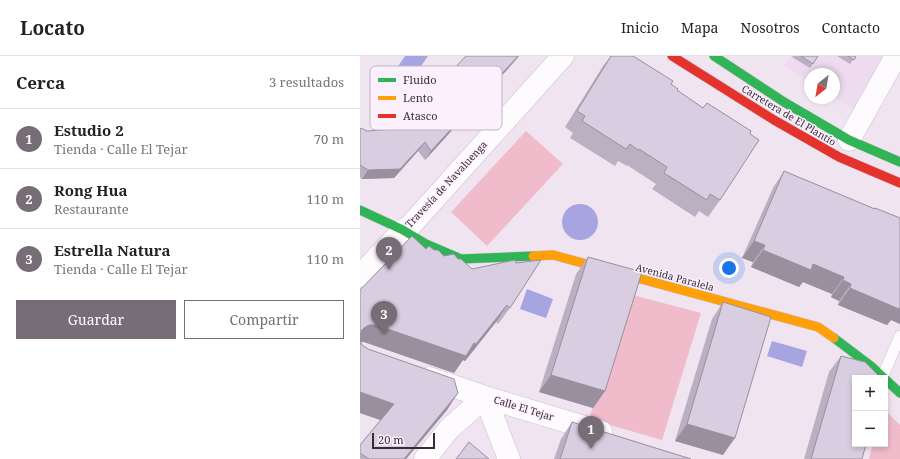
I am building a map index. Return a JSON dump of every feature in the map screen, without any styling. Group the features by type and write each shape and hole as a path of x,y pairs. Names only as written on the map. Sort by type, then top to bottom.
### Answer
{"street":[{"name":"Travesía de Navaluenga","path":"502,124 563,56"},
{"name":"Carretera de El Plantío","path":"672,56 774,120 839,157 900,183"},
{"name":"Carretera de El Plantío","path":"714,56 784,102 849,140 900,162"},
{"path":"849,140 896,56"},
{"name":"Travesía de Navaluenga","path":"360,276 403,230 409,227 496,130"},
{"name":"Avenida Paralela","path":"360,210 403,230 426,244 460,259 553,256 818,328 840,341 882,375"},
{"name":"Calle El Tejar","path":"412,372 485,397 617,437"},
{"name":"Avenida Paralela","path":"888,381 900,393"},
{"path":"425,459 449,429 485,397 508,459"}],"lane":[{"path":"883,375 900,336"}],"shaded area":[{"path":"405,56 428,56 421,66 398,66"},
{"path":"790,56 884,56 853,109 840,101 840,68 804,68 804,78 784,66"},
{"path":"526,131 563,164 487,246 451,212"},
{"path":"580,204 590,207 595,212 598,222 595,232 590,237 580,240 570,237 565,232 562,222 565,212 570,207"},
{"path":"527,289 553,299 546,318 520,309"},
{"path":"629,294 701,313 662,440 589,419"},
{"path":"772,341 807,351 802,367 767,356"},
{"path":"888,413 900,425 900,459 869,459 872,447 888,447"}],"building":[{"path":"466,56 518,56 502,73 502,66 457,66"},
{"path":"611,56 633,56 673,81 671,84 678,89 677,90 703,108 707,103 751,131 750,134 759,140 720,200 710,194 707,200 664,173 667,167 639,149 638,150 630,144 626,149 582,121 585,116 577,111"},
{"path":"801,56 818,56 813,64"},
{"path":"848,56 856,56 854,60"},
{"path":"361,128 367,131 450,130 431,151 425,142 400,169 368,170 360,165 360,129"},
{"path":"784,171 900,218 899,309 850,288 851,284 843,280 844,277 813,264 811,270 763,250 765,245 754,241"},
{"path":"412,236 426,249 429,246 434,250 438,250 444,256 454,254 458,259 461,259 472,269 515,260 516,263 541,260 510,308 507,305 476,344 474,343 466,356 376,325 369,325 361,331 360,330 360,290"},
{"path":"588,257 642,272 605,391 551,375"},
{"path":"723,302 771,317 735,438 687,424"},
{"path":"360,340 362,345 368,349 454,379 458,393 404,459 369,459 360,453 360,445 394,404 360,392"},
{"path":"841,356 865,362 878,375 852,375 852,447 865,447 862,459 811,459"},
{"path":"572,422 691,459 560,459"},
{"path":"469,442 489,459 456,459"}],"traffic: fast":[{"path":"714,56 784,102 849,140 900,162"},
{"path":"360,210 403,230 426,244 461,259 533,256"},
{"path":"834,338 871,366 900,393"}],"traffic: slow":[{"path":"533,256 553,255 818,327 834,338"}],"traffic: jam":[{"path":"672,56 774,120 839,157 900,183"}],"place":[{"name":"Rong Hua","path":"389,270"},
{"name":"Estrella Natura","path":"384,334"},
{"name":"Estudio 2","path":"591,449"}]}
